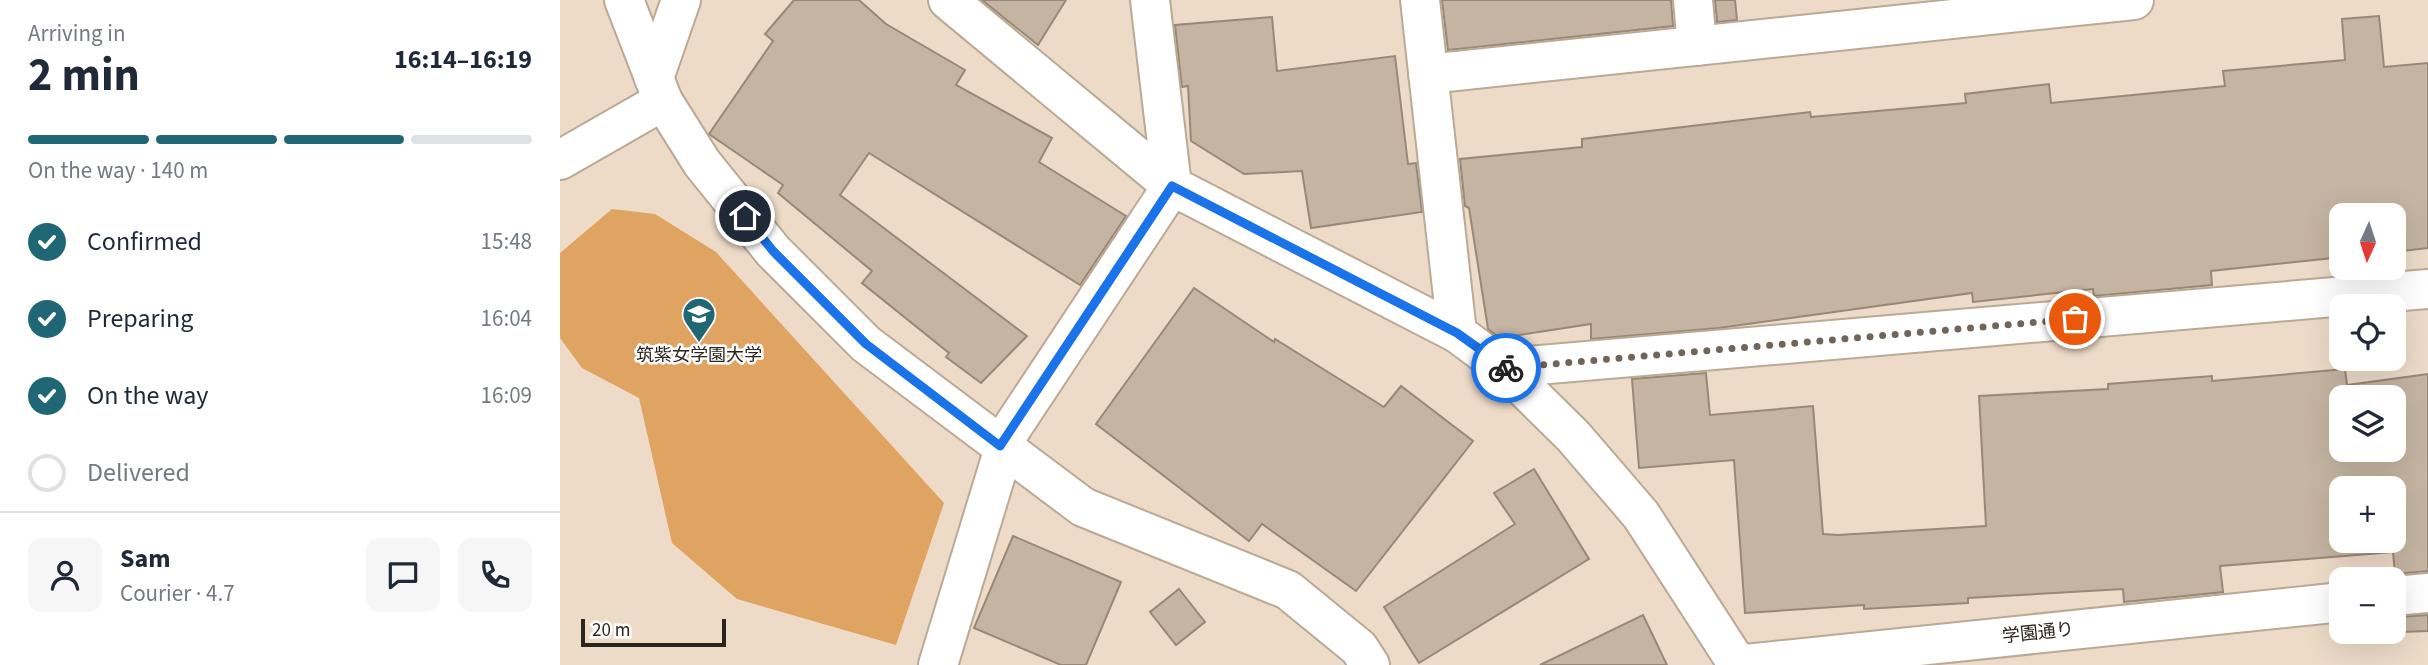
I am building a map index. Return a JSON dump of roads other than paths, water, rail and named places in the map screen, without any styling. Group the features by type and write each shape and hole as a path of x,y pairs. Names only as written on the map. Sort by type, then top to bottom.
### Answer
{"street":[{"path":"624,0 652,74 702,163 773,251 866,344 1083,507 1288,590 1359,648 1370,665"},
{"path":"649,0 652,74"},
{"path":"560,160 652,74 681,0"},
{"path":"948,0 1172,186 1457,333 1504,368 1573,436 1641,515 1737,665"},
{"path":"938,665 1002,447 1172,186 1150,0"},
{"path":"1420,0 1457,333"},
{"path":"1693,0 1697,46"},
{"path":"1427,74 1697,46 1951,10 2134,0"},
{"path":"1504,368 2428,289"},
{"path":"2406,595 2428,593"},
{"name":"学園通り","path":"1737,665 2329,603"}],"place":[{"name":"筑紫女学園大学","path":"699,344"}]}
